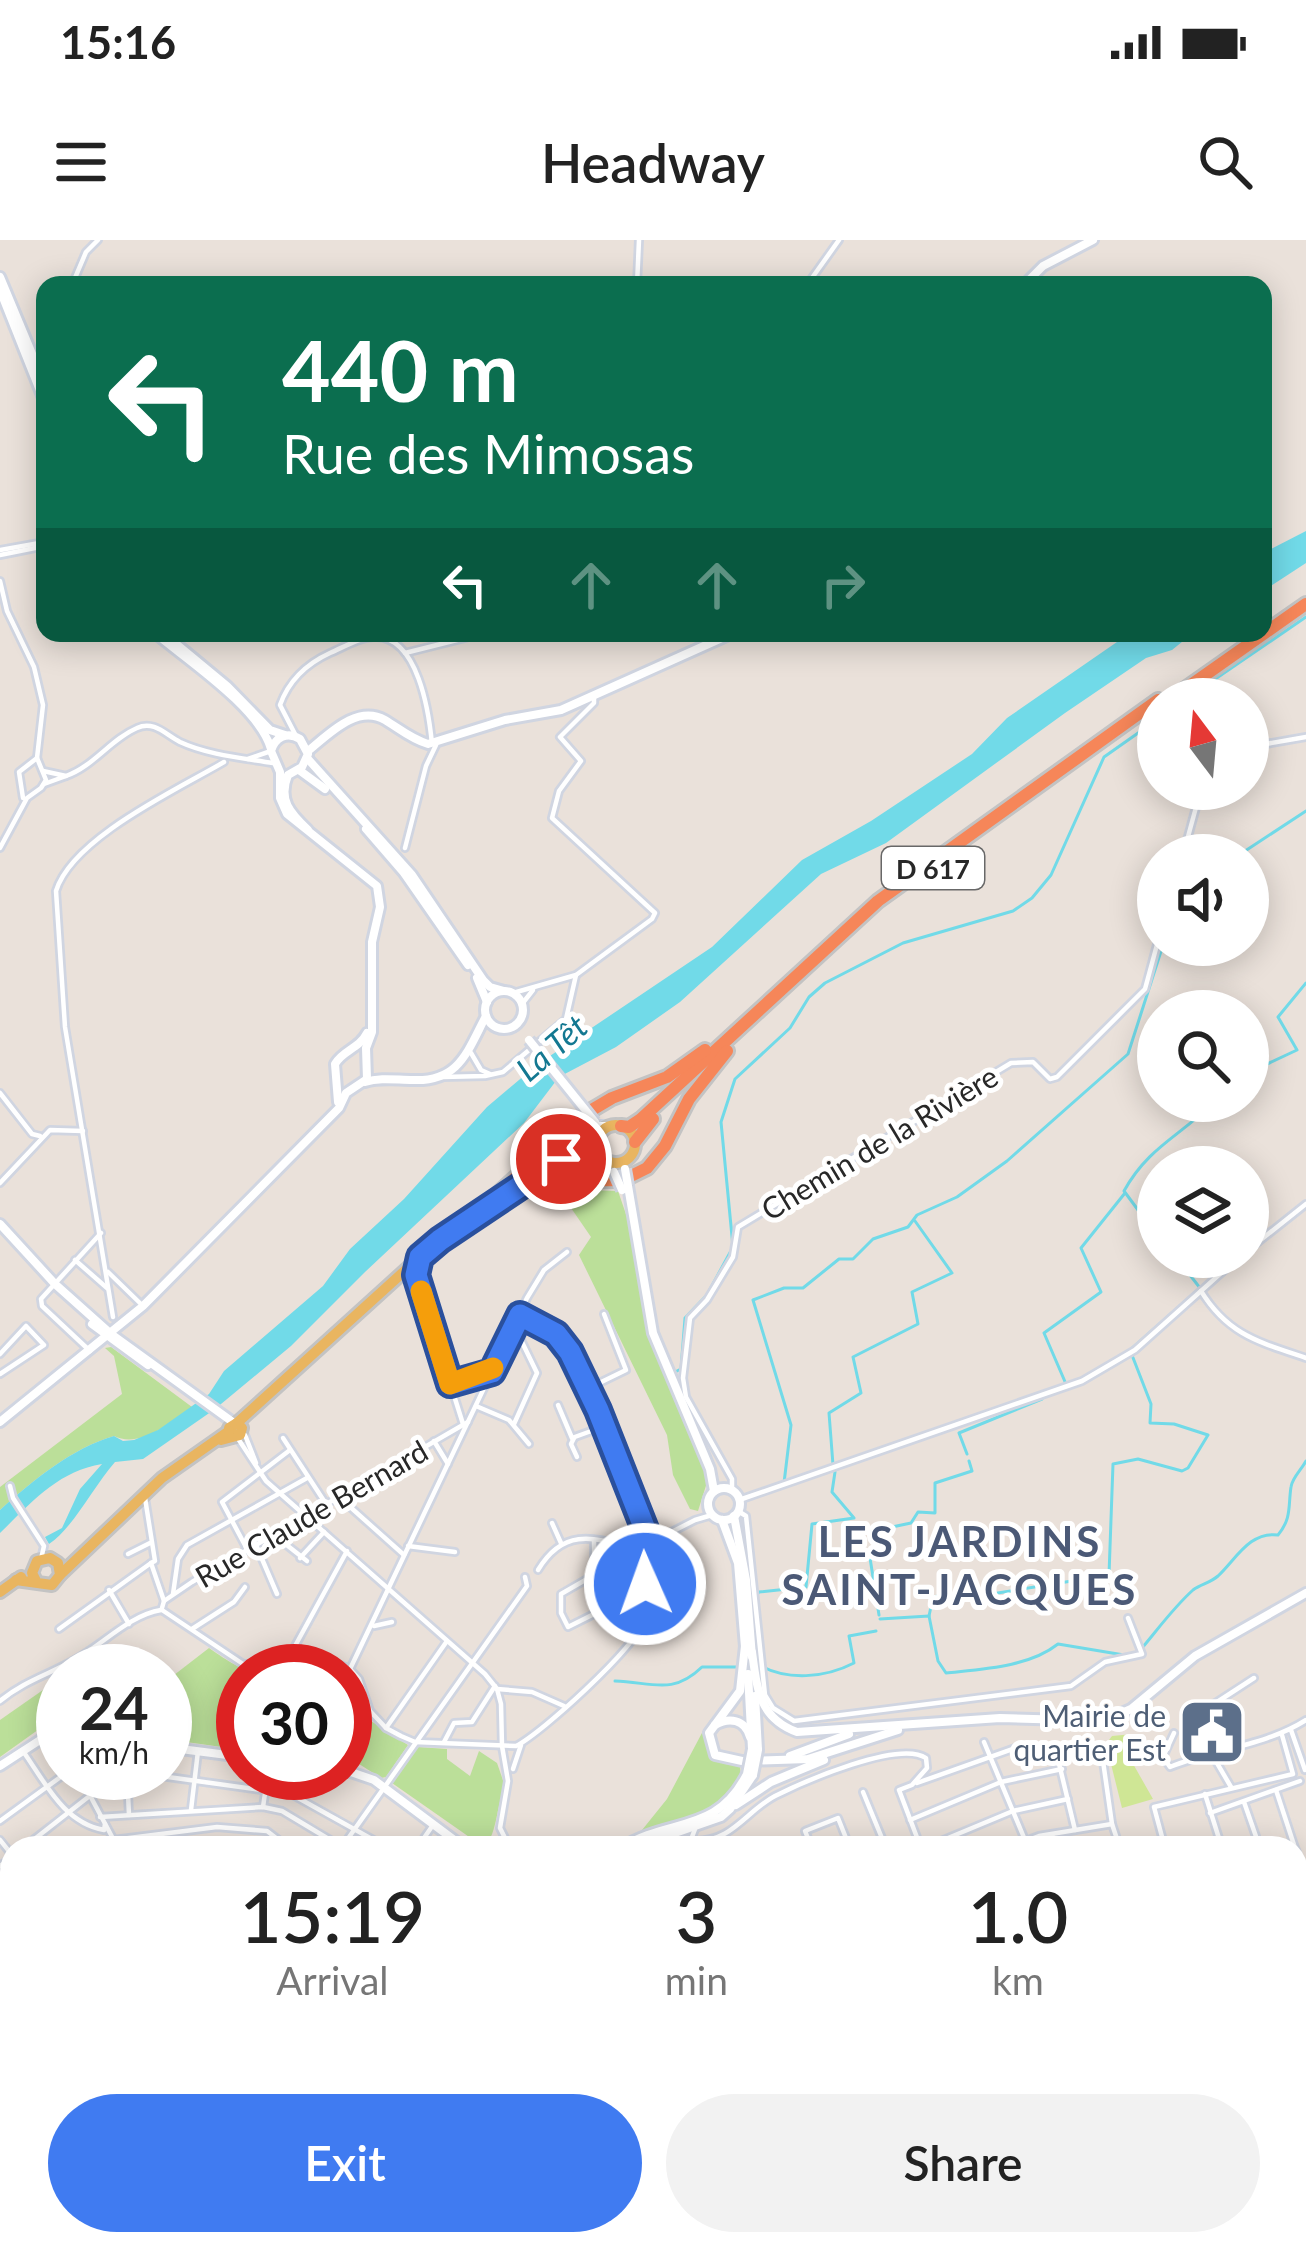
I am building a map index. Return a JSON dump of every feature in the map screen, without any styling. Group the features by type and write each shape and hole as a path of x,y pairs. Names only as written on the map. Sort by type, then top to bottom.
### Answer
{"highway":[{"path":"1272,621 1306,600"},
{"path":"1272,625 1306,600"},
{"name":"D 617","path":"1191,678 1241,642"},
{"path":"1200,678 1249,642"},
{"name":"D 617","path":"605,1140 641,1119 807,963 928,863 1137,717"},
{"name":"D 617","path":"635,1142 649,1123 880,908 1137,718"},
{"path":"487,1207 585,1114 685,1066 832,930 928,863"},
{"path":"487,1207 542,1181 604,1181 637,1175 665,1146 689,1099 727,1051"}],"main road":[{"path":"1033,276 1093,240"},
{"path":"0,277 36,363"},
{"path":"0,290 36,381"},
{"path":"170,642 270,730 297,741 412,874 484,980 522,1004 520,1026 529,1040 626,1164"},
{"path":"271,750 277,740 320,742 349,719 362,715 383,718 431,747 505,720 539,716 594,698 714,642"},
{"path":"189,658 259,726 276,765 284,807 376,886 380,907 371,942 371,1021 364,1083"},
{"path":"297,741 294,771 285,781 284,798 308,830"},
{"path":"0,1422 143,1306 352,1088 385,1078 438,1078 458,1067 486,1016 480,983 404,873 310,776 276,765"},
{"path":"487,1002 508,992"},
{"path":"486,1016 495,1027"},
{"path":"332,1114 339,1097 334,1064 364,1039 371,1021"},
{"path":"473,1039 495,1027 520,1026"},
{"path":"352,1052 382,1073 438,1078"},
{"path":"338,1082 352,1088"},
{"path":"605,1140 625,1188 653,1333 710,1469 714,1513 738,1563 749,1649 763,1707 782,1726 816,1733 1000,1718 1086,1723 1111,1719 1131,1709 1180,1665 1306,1593"},
{"path":"369,1301 420,1257 550,1161 605,1140 635,1142 626,1164 625,1188"},
{"path":"80,1555 124,1507 233,1428 428,1246 487,1207"},
{"path":"0,1227 108,1336 233,1428"},
{"path":"710,1469 729,1489 737,1509 746,1580 755,1749 750,1774 730,1809"},
{"path":"16,1580 48,1586 59,1569 155,1485"},
{"path":"714,1492 729,1489"},
{"path":"714,1513 737,1509"},
{"path":"37,1563 59,1569"},
{"path":"0,1592 37,1563"},
{"path":"36,1581 37,1563"},
{"path":"749,1649 740,1691 713,1726 709,1742 715,1756 723,1760 827,1756 891,1731 931,1724"},
{"path":"713,1726 727,1720 743,1724 755,1749"},
{"path":"768,1761 868,1728"},
{"path":"666,1836 695,1829 771,1782 857,1744"},
{"path":"0,1769 36,1745"},
{"path":"0,1769 36,1746"},
{"path":"192,1750 216,1753"},
{"path":"656,1836 706,1819 730,1800 750,1774"},
{"path":"372,1781 448,1836"}],"street":[{"path":"77,276 86,252 98,240"},
{"path":"637,276 639,240"},
{"path":"813,276 839,240"},
{"path":"0,552 36,546"},
{"path":"0,581 43,705 34,761 19,772 23,804"},
{"path":"297,741 281,711 281,700 297,675 312,661 362,642"},
{"path":"392,642 405,653 425,693 431,747 405,848"},
{"path":"405,653 449,642"},
{"path":"508,992 576,975 655,913 552,818 559,791 581,761 560,737 594,698"},
{"path":"0,848 33,792 86,766 136,728 147,725 182,743 276,765"},
{"path":"1269,743 1306,737"},
{"path":"245,760 271,750"},
{"path":"34,761 42,769 66,776"},
{"path":"113,1317 65,1027 56,891 64,872 117,824 224,762"},
{"path":"42,769 44,784"},
{"path":"22,789 33,792"},
{"name":"Chemin de la Rivière","path":"729,1489 732,1479 686,1397 683,1378 690,1318 733,1258 738,1227 1011,1063 1033,1062 1046,1076 1057,1077 1145,989 1151,966"},
{"path":"438,1078 495,1075 566,1019 576,975"},
{"path":"522,1004 537,986"},
{"path":"473,1039 471,1057 481,1070 495,1075"},
{"path":"0,1093 32,1134 44,1135"},
{"path":"0,1183 55,1128 83,1131"},
{"path":"1269,1233 1306,1204"},
{"path":"90,1351 42,1306 41,1299 101,1232"},
{"path":"360,1644 520,1315 544,1270 567,1252"},
{"path":"420,1257 419,1284 465,1423"},
{"path":"75,1260 108,1289"},
{"path":"106,1270 143,1306"},
{"path":"737,1509 1082,1381 1135,1350 1216,1278"},
{"path":"395,1279 419,1284"},
{"path":"1201,1291 1216,1316 1231,1328 1306,1358"},
{"path":"589,1388 626,1370 604,1314"},
{"path":"520,1315 563,1341 589,1388 650,1542"},
{"path":"0,1354 26,1326 44,1348 0,1374"},
{"path":"510,1335 521,1340 537,1373 514,1424"},
{"path":"450,1384 492,1372"},
{"path":"558,1405 574,1438 577,1457"},
{"path":"476,1406 514,1424 529,1444"},
{"name":"Rue Claude Bernard","path":"161,1610 173,1594 465,1423"},
{"path":"574,1438 605,1426"},
{"path":"233,1428 261,1474"},
{"path":"233,1428 261,1474 496,1688 508,1781 500,1822 505,1836"},
{"path":"283,1438 326,1504"},
{"path":"434,1441 448,1464"},
{"path":"190,1457 222,1442 247,1450"},
{"path":"248,1549 222,1502 290,1450"},
{"path":"173,1594 178,1559 188,1545 307,1478"},
{"path":"10,1486 44,1546 37,1563"},
{"path":"59,1629 109,1589 155,1561 145,1496"},
{"path":"339,1497 404,1555"},
{"path":"737,1509 746,1516 765,1695 773,1708 794,1721 1064,1688 1105,1662 1140,1656 1128,1618"},
{"path":"513,1769 520,1745 612,1664 645,1614 645,1551 650,1542 714,1513"},
{"path":"552,1523 561,1543"},
{"path":"274,1534 303,1559 324,1532"},
{"path":"538,1570 561,1543 594,1540 645,1551"},
{"path":"594,1540 594,1575 594,1614 568,1628 561,1612 561,1594 594,1575"},
{"path":"128,1554 152,1542"},
{"path":"256,1545 277,1594"},
{"path":"408,1546 455,1552"},
{"path":"297,1644 347,1551"},
{"path":"151,1563 164,1601"},
{"path":"350,1836 379,1786 527,1586 525,1577"},
{"path":"192,1629 235,1602 245,1587"},
{"path":"109,1589 129,1624"},
{"path":"0,1701 30,1679 161,1610 216,1646"},
{"path":"370,1627 392,1622"},
{"path":"386,1728 447,1641"},
{"path":"1231,1787 1194,1717 1254,1678"},
{"path":"496,1688 532,1691 564,1706"},
{"path":"444,1742 454,1723 475,1718 496,1688"},
{"path":"372,1712 386,1728 416,1742 520,1745"},
{"path":"1174,1733 1163,1757 1166,1766 1174,1767 1211,1752 1282,1735 1306,1720"},
{"path":"1291,1730 1304,1775"},
{"path":"1282,1735 1293,1774"},
{"path":"984,1742 1023,1836"},
{"path":"899,1790 1018,1747"},
{"path":"1101,1747 1116,1836"},
{"path":"1056,1750 1075,1830"},
{"path":"191,1810 198,1751"},
{"path":"723,1836 773,1797 880,1754 918,1753 926,1758 927,1768 912,1785"},
{"path":"25,1754 36,1770"},
{"path":"910,1820 1000,1782 1062,1769"},
{"path":"1293,1774 1297,1769 1304,1775"},
{"path":"1162,1836 1154,1807 1304,1775"},
{"path":"1210,1813 1304,1775"},
{"path":"194,1781 216,1784"},
{"path":"896,1782 917,1836"},
{"path":"1276,1790 1292,1836"},
{"path":"863,1792 881,1836"},
{"path":"0,1821 36,1794"},
{"path":"1205,1794 1218,1836"},
{"path":"952,1836 1013,1811 1068,1799"},
{"path":"56,1800 66,1814 102,1826 129,1815 263,1808 282,1811 321,1836"},
{"path":"38,1836 84,1800"},
{"path":"92,1800 109,1836"},
{"path":"127,1800 129,1815"},
{"path":"263,1808 264,1800"},
{"path":"302,1800 368,1836"},
{"path":"1244,1801 1256,1836"},
{"path":"807,1836 805,1831 842,1816 847,1836"},
{"path":"1046,1836 1112,1824"},
{"path":"426,1836 433,1826"},
{"path":"144,1836 217,1827 267,1831 272,1836"},
{"path":"692,1836 695,1829"}],"green space":[{"path":"558,1189 618,1191 629,1223 650,1334 709,1476 698,1511 690,1509 673,1475 667,1435 579,1255 591,1237"},
{"path":"111,1347 192,1407 145,1436 114,1436 68,1457 0,1510 0,1487 122,1394 114,1356 105,1348"},
{"path":"209,1648 216,1652 216,1746 192,1743 192,1661"},
{"path":"36,1695 36,1731 0,1757 0,1720"},
{"path":"372,1722 408,1745 381,1778 372,1772"},
{"path":"703,1731 710,1756 724,1764 740,1765 741,1779 708,1810 638,1835 667,1799"},
{"path":"1133,1734 1132,1762 1153,1799 1122,1808 1106,1744 1112,1736"},
{"path":"418,1747 447,1749 447,1759 470,1776 479,1751 497,1763 505,1786 491,1836 468,1836 392,1783"}],"water":[{"path":"1306,531 1306,563 1272,585 1272,548"},
{"name":"La Têt","path":"1117,642 1182,642 1146,658 1065,713 886,843 821,874 680,1002 616,1047 559,1077 524,1123 291,1346 215,1409 143,1459 115,1462 67,1528 49,1544 45,1537 62,1528 80,1489 102,1464 59,1481 0,1533 0,1510 53,1467 98,1441 114,1436 134,1440 158,1430 209,1394 224,1371 323,1286 350,1249 404,1199 487,1107 538,1064 712,947 802,860 972,754 1007,718"}],"waterway":[{"path":"1272,640 1306,617"},
{"path":"1217,678 1269,642"},
{"path":"677,1371 681,1369 685,1318 707,1295 733,1247 721,1122 735,1079 790,1028 809,997 825,983 903,943 1013,911 1032,898 1051,875 1104,757 1137,734"},
{"path":"1269,835 1306,811"},
{"path":"784,1483 791,1425 753,1300 784,1288 803,1288 839,1259 853,1259 873,1239 908,1227 917,1215 957,1197 1007,1161 1128,1054 1156,966"},
{"path":"1269,1063 1297,1050 1278,1017 1306,983"},
{"path":"1162,1146 1191,1122"},
{"path":"1137,1173 1124,1191 1137,1209"},
{"path":"1058,1387 1066,1384 1044,1333 1101,1292 1081,1248 1125,1193"},
{"path":"833,1465 829,1413 861,1393 853,1357 918,1324 912,1292 952,1273 915,1221"},
{"path":"929,1616 933,1597 954,1600 1109,1575 1113,1464 1138,1459 1182,1471 1208,1435 1174,1424 1150,1423 1151,1404 1130,1350 1200,1288 1192,1278"},
{"path":"967,1454 959,1433 1042,1399"},
{"path":"879,1615 870,1558 892,1527 911,1523 918,1512 935,1513 935,1483 972,1471 969,1461"},
{"path":"1142,1648 1193,1590 1218,1576 1251,1542 1278,1535 1287,1517 1292,1484 1306,1461"},
{"path":"755,1597 759,1592 806,1587 812,1524 854,1518 832,1492 835,1472"},
{"path":"880,1619 929,1616 938,1661 946,1673 1020,1662 1058,1644 1130,1656"},
{"path":"759,1665 794,1675 831,1672 854,1663 849,1636 876,1631"},
{"path":"615,1681 671,1684 702,1667 736,1667"}],"slow traffic":[{"path":"421,1291 450,1384 493,1368"}],"place":[{"name":"Mairie de quartier Est","path":"1212,1732"}],"district":[{"name":"LES JARDINS SAINT-JACQUES","path":"960,1565"}],"route":[{"path":"561,1159 440,1240 417,1261 416,1275 450,1384 492,1372 520,1315 544,1326 565,1344 589,1388 650,1542 645,1551 645,1584"}]}
